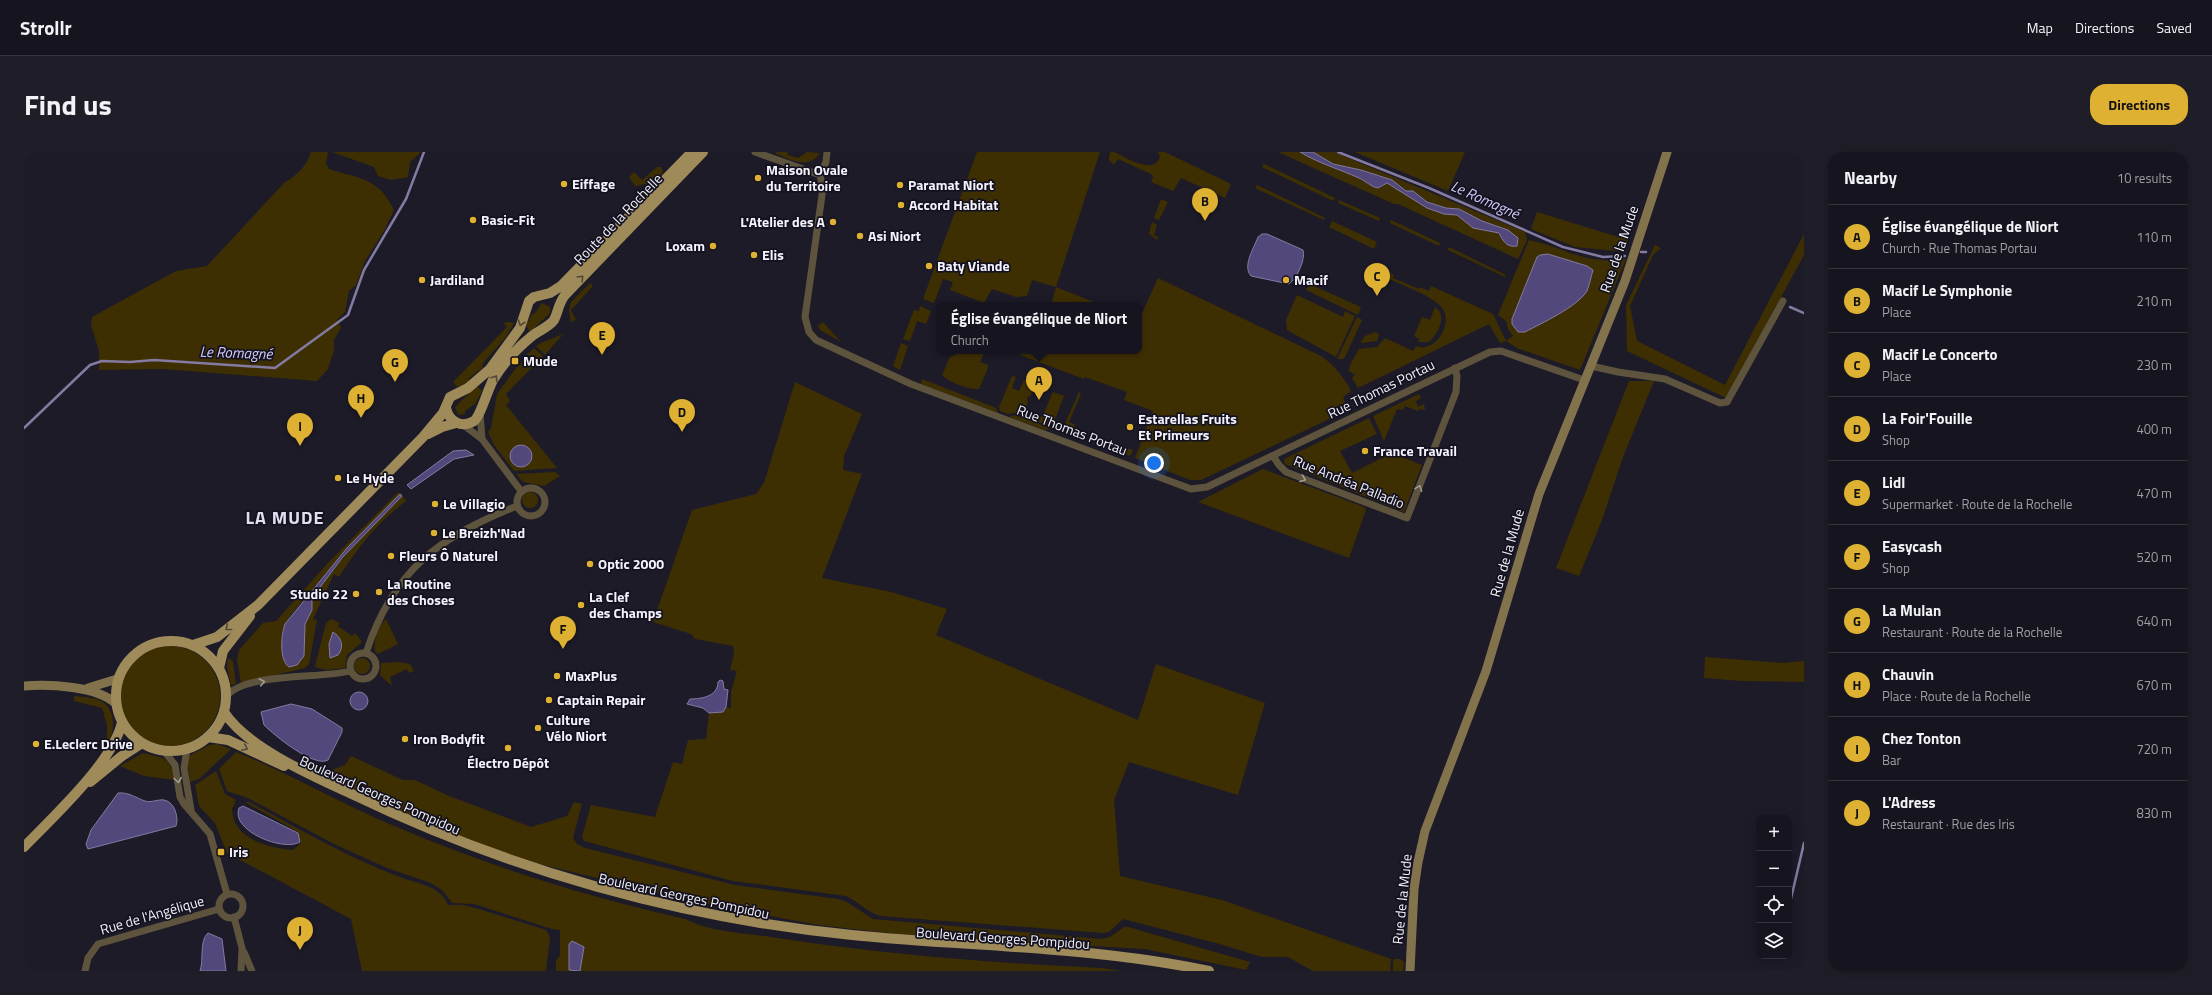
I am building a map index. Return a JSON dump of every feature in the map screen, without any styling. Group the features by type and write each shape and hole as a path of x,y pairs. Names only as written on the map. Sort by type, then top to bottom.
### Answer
{"main road":[{"name":"Route de la Rochelle","path":"193,645 217,637 258,605 422,438 446,408 450,397 468,388 480,379 505,350 520,328 529,301 534,297 543,296 561,286 692,152"},
{"name":"Route de la Rochelle","path":"422,438 442,427 473,421 480,414 487,390 494,378 526,341 553,321 557,308 564,295 703,152"},
{"path":"543,296 552,299 557,308"},
{"path":"446,408 449,417 459,423"},
{"name":"Route de la Rochelle","path":"219,668 224,651 258,605"},
{"path":"173,640 193,645 208,655 219,668 224,682 226,696 224,712 215,729 208,736 187,749 164,751 142,744 127,730 122,722 116,704 117,679 127,661 143,648 152,643 173,640"},
{"name":"Boulevard Georges Pompidou","path":"224,712 229,721 244,734 294,766 384,810 442,834 568,878 652,901 793,928 901,940 1104,955 1173,964 1209,971"},
{"path":"24,847 79,790 117,739 122,722"},
{"name":"Boulevard Georges Pompidou","path":"208,736 228,740 382,814 458,846 567,883 652,906 738,924 849,940 1083,958 1183,971"},
{"path":"79,790 119,758 142,744"}],"street":[{"path":"755,152 820,175"},
{"name":"Rue Thomas Portau","path":"827,152 826,162 820,175 823,188 805,317 809,332 820,343 911,384 1191,489 1207,487 1454,368 1497,350 1584,380"},
{"name":"Rue de la Mude","path":"1410,971 1415,881 1426,831 1486,671 1539,494 1636,250 1667,152"},
{"path":"1590,366 1664,379 1720,403 1727,402 1783,300"},
{"name":"Rue Andréa Palladio","path":"1273,456 1286,472 1407,518 1456,392 1457,376 1454,368"},
{"path":"480,414 482,439"},
{"path":"459,423 482,439 521,491"},
{"path":"529,487 537,489 543,495 545,505 539,513 532,516 523,514 517,506 517,498 521,491 529,487"},
{"path":"366,653 379,618 389,600 422,559 460,532 517,506"},
{"path":"366,653 375,660 376,667 370,677 361,679 353,675 350,671 350,663 354,656 366,653"},
{"path":"226,696 234,689 265,681 350,671"},
{"path":"83,690 105,685 117,679"},
{"path":"24,686 83,690 98,693 116,704"},
{"path":"187,749 184,768 191,810"},
{"path":"164,751 175,765 180,797 210,834 227,894"},
{"path":"227,894 235,895 242,903 240,913 234,917 227,917 219,909 220,902 227,894"},
{"name":"Rue de l'Angélique","path":"86,971 88,958 98,944 219,909"},
{"path":"234,917 242,948 252,971"},
{"path":"241,971 242,948"}],"shaded area":[{"path":"311,152 328,152 326,163 329,169 359,178 375,185 388,199 394,210 384,231 365,261 356,285 349,291 345,312 337,320 341,327 334,340 334,350 328,369 317,381 163,369 99,370 99,351 91,325 92,317 176,271 207,266 284,183 300,170 307,162"},
{"path":"332,152 421,152 410,162 408,177 391,180 378,176 374,167"},
{"path":"776,152 787,152 788,155 798,158 807,152 820,153 810,161 800,162 776,154"},
{"path":"977,152 1100,152 1056,287 1032,280 1027,296 1016,297 992,289 985,302 981,302 950,290 953,282 943,279 934,303 923,299"},
{"path":"1110,152 1114,152 1139,164 1152,165 1157,162 1160,157 1158,152 1165,152 1231,184 1225,198 1181,178 1173,191 1151,182 1153,177 1151,174 1118,159 1114,165 1109,160"},
{"path":"1278,152 1300,152 1310,158 1361,179 1374,187 1381,187 1387,183 1427,208 1444,214 1457,215 1481,230 1499,233 1502,239 1508,230 1482,221 1459,209 1446,208 1427,202 1413,191 1406,191 1392,180 1361,170 1333,164 1313,152 1334,152 1525,232 1527,240 1518,259 1398,204 1394,204"},
{"path":"1300,152 1313,152 1333,164 1361,170 1392,180 1406,191 1413,191 1427,202 1446,208 1459,209 1482,221 1508,230 1518,238 1517,246 1508,245 1499,233 1473,228 1457,215 1444,214 1427,208 1387,183 1378,188 1375,187 1359,178 1321,163"},
{"path":"1355,152 1465,152 1448,191"},
{"path":"1264,164 1335,198 1333,201 1262,167"},
{"path":"657,167 661,167 663,173 651,183 635,186 629,177 634,172 642,180"},
{"path":"1257,185 1325,218 1324,220 1255,188"},
{"path":"1161,199 1168,202 1159,220 1154,218"},
{"path":"1339,200 1380,218 1379,221 1338,203"},
{"path":"1537,212 1628,240 1626,252 1575,247 1531,229"},
{"path":"1391,220 1440,243 1439,246 1390,223"},
{"path":"1332,221 1377,242 1374,249 1329,227"},
{"path":"1152,222 1157,225 1154,235 1158,237 1157,240 1149,234"},
{"path":"1262,234 1267,234 1303,250 1304,254 1300,268 1289,284 1251,276 1248,262 1258,237"},
{"path":"1804,234 1804,255 1726,398 1627,351 1626,305 1655,245 1661,248 1653,255 1630,306 1637,341 1725,385"},
{"path":"1529,240 1586,258 1598,260 1626,259 1580,370 1517,348 1506,341 1513,336 1508,329 1506,321 1498,315"},
{"path":"1449,247 1506,275 1505,277 1448,250"},
{"path":"1548,254 1587,266 1593,270 1587,291 1575,303 1559,314 1525,332 1518,332 1512,324 1512,319 1537,257"},
{"path":"1390,273 1394,275 1393,278 1419,289 1420,287 1429,291 1431,286 1493,314 1506,341 1500,343 1489,324 1358,388 1352,378 1355,375 1349,371 1350,365 1359,349 1377,347 1385,338 1413,351 1416,346 1430,346 1441,336 1444,329 1446,321 1442,308 1425,295 1387,278"},
{"path":"1313,277 1320,280 1316,287 1361,307 1358,315 1306,290"},
{"path":"1158,278 1321,356 1338,372 1351,391 1343,397 1348,410 1201,480 1190,480 1135,458 1153,411 1124,400 1127,392 1085,377 1084,379 1020,355 1142,354 1142,313"},
{"path":"590,283 593,286 571,310 576,320 571,322 569,310 571,302"},
{"path":"1056,287 1094,302 1052,302"},
{"path":"1297,295 1343,317 1345,311 1355,316 1336,357 1287,330 1286,320"},
{"path":"542,303 550,307 550,313 530,332 526,325 532,314 535,313"},
{"path":"920,306 931,311 926,324 917,321 910,341 903,339 914,310 919,311"},
{"path":"1435,307 1441,315 1440,324 1436,334 1429,342 1418,342 1419,339 1414,336 1422,317 1430,320"},
{"path":"1357,317 1362,320 1345,357 1343,359 1337,359"},
{"path":"823,322 841,342 820,330 818,326"},
{"path":"503,323 514,323 506,337 483,363 482,368 468,379 471,382 457,387 453,382 507,327"},
{"path":"1375,332 1379,334 1377,341 1360,343 1365,336"},
{"path":"564,333 545,355 536,346 542,342"},
{"path":"901,343 908,346 900,370 893,366"},
{"path":"534,348 543,356 506,394 510,401 506,405 557,468 514,471 494,445 488,432 491,428 497,394 515,369 521,364 525,356"},
{"path":"957,354 984,354 980,362 988,365 988,368 979,389 959,385 942,375 950,357"},
{"path":"1012,376 1016,377 1012,388 1019,391 1024,380 1035,384 1030,397 1028,396 1027,399 1028,401 1026,408 1029,410 1029,413 1042,417 1053,392 1064,396 1052,427 1014,413 1008,414 1000,411 999,407"},
{"path":"922,379 996,408 998,413 921,384"},
{"path":"1629,381 1654,381 1623,457 1602,520 1579,576 1556,568"},
{"path":"795,382 862,414 844,456 843,470 862,474 822,578 891,592 947,609 936,635 1138,720 1156,664 1265,703 1238,795 1129,762 1114,800 1120,876 1222,900 1391,959 1390,971 1313,971 1288,957 1262,957 1216,943 1123,919 1109,932 1104,933 880,916 846,896 733,881 584,841 582,837 591,805 655,817 673,762 682,764 688,740 706,739 709,713 723,712 726,707 731,708 731,692 737,671 730,670 734,654 733,646 695,639 691,634 653,622 692,510 756,494 764,483"},
{"path":"477,386 482,391 475,404 465,411 465,414 458,415 455,407"},
{"path":"1079,392 1081,394 1069,422 1075,425 1073,432 1087,438 1085,439 1067,432 1069,426 1065,424"},
{"path":"1419,394 1421,398 1416,401 1418,407 1424,404 1425,410 1419,409 1418,411 1405,406 1403,410 1397,409 1384,441 1373,416"},
{"path":"1015,415 1050,428 1045,430 1009,417"},
{"path":"1369,418 1377,434 1340,451 1352,473 1392,453 1422,465 1404,512 1285,464 1284,459"},
{"path":"1112,444 1133,450 1130,456 1110,448"},
{"path":"521,445 529,448 532,456 529,464 521,467 513,464 510,456 513,448"},
{"path":"466,450 474,455 454,459 411,489 407,485 453,451"},
{"path":"1263,469 1364,507 1366,510 1349,558 1198,502"},
{"path":"555,472 560,476 544,486 523,482 516,474"},
{"path":"530,492 537,497 538,500 533,507 530,508 523,503 522,500 527,493"},
{"path":"397,493 401,493 406,501 386,518 369,536 339,577 334,574 313,619 317,620 309,664 305,668 241,683 237,660 239,650 263,623 276,621 327,564","holes":["400,494 402,496 350,550 322,582 312,598 312,610 305,624 305,632 283,660 282,632 290,616 347,548"]},
{"path":"400,494 402,496 342,558 312,598 312,610 305,624 304,656 297,665 289,667 286,664 282,653 282,641 285,624 347,548"},
{"path":"331,619 340,623 338,626 352,636 355,633 362,642 347,655 345,668 326,670 315,666 326,623"},
{"path":"386,619 398,644 378,654 375,652 375,639 378,629"},
{"path":"333,632 338,636 342,645 338,655 330,658 329,644"},
{"path":"170,646 189,650 205,661 216,677 220,696 216,715 205,731 189,742 170,746 151,742 135,731 124,715 120,696 124,677 135,661 151,650"},
{"path":"1705,657 1782,663 1804,661 1804,682 1742,681 1704,678"},
{"path":"228,658 233,661 236,684 231,685 227,667"},
{"path":"359,658 365,658 370,663 368,672 365,674 359,674 354,669 354,663"},
{"path":"399,662 410,664 414,671 409,673 407,669 390,677 392,686 380,675 381,663"},
{"path":"720,680 723,681 724,689 728,690 726,707 723,712 709,713 703,708 687,704 690,699 703,698 712,694"},
{"path":"355,692 363,692 368,697 366,708 363,710 355,710 350,705 350,697"},
{"path":"74,696 98,700 108,707 111,712 113,729 107,744 107,725 102,708 74,701"},
{"path":"291,704 312,709 342,728 342,732 328,760 322,761 304,755 285,743 264,725 261,712"},
{"path":"217,744 231,749 199,779 190,782 187,757 209,745"},
{"path":"236,752 256,760 372,816 464,854 573,890 685,919 705,927 739,933 894,953 1101,968 1123,971 556,971 556,961 560,955 560,930 552,929 474,904 452,903 443,891 431,883 387,868 334,844 248,798 227,791 219,769"},
{"path":"143,753 165,760 171,767 175,780 144,776 120,766"},
{"path":"351,756 403,780 415,780 449,796 531,827 567,816 574,802 582,804 573,838 577,844 585,848 735,885 838,899 847,902 873,919 1101,939 1110,937 1124,927 1128,927 1250,962 1246,970 1145,949 916,936 818,925 692,901 535,863 474,842 402,812 321,774 345,765"},
{"path":"216,771 225,794 236,800 232,809 234,819 240,830 246,836 269,846 293,850 301,843 298,832 245,802 249,802 323,842 380,869 434,889 440,893 448,905 463,905 479,909 546,930 550,937 546,971 362,971 351,919 227,853 215,823 199,806 195,785"},
{"path":"118,793 129,794 148,801 168,801 175,811 177,819 176,826 88,849 86,844 91,830"},
{"path":"243,806 298,833 300,842 282,844 271,842 250,832 242,824 238,816 239,808"},
{"path":"208,933 222,939 226,971 200,971 205,936"},
{"path":"572,941 584,947 580,971 569,970 569,944"},
{"path":"1395,959 1400,959 1404,962 1403,971 1393,971 1393,961"}],"waterway":[{"name":"Le Romagné","path":"24,428 90,365 102,361 130,362 154,360 275,368 348,315 364,270 406,199 424,152"},
{"name":"Le Romagné","path":"1338,152 1429,188 1563,247 1603,257 1625,256"},
{"name":"Le Romagné","path":"1641,252 1646,252"},
{"name":"Le Romagné","path":"1790,307 1804,313"},
{"path":"1792,894 1804,843"}],"place":[{"name":"Maison Ovale du Territoire","path":"758,178"},
{"name":"Eiffage","path":"564,184"},
{"name":"Paramat Niort","path":"900,185"},
{"name":"Accord Habitat","path":"901,205"},
{"name":"Basic-Fit","path":"473,220"},
{"name":"Macif Le Symphonie","path":"1205,221"},
{"name":"L'Atelier des A","path":"833,222"},
{"name":"Asi Niort","path":"860,236"},
{"name":"Loxam","path":"713,246"},
{"name":"Elis","path":"754,255"},
{"name":"Baty Viande","path":"929,266"},
{"name":"Jardiland","path":"422,280"},
{"name":"Macif","path":"1286,280"},
{"name":"Macif Le Concerto","path":"1377,296"},
{"name":"Lidl","path":"602,355"},
{"name":"Mude","path":"515,361"},
{"name":"La Mulan","path":"395,382"},
{"name":"Église évangélique de Niort","path":"1039,400"},
{"name":"Chauvin","path":"361,418"},
{"name":"Estarellas Fruits Et Primeurs","path":"1130,427"},
{"name":"La Foir'Fouille","path":"682,432"},
{"name":"Chez Tonton","path":"300,446"},
{"name":"France Travail","path":"1365,451"},
{"name":"Le Hyde","path":"338,478"},
{"name":"Le Villagio","path":"435,504"},
{"name":"Le Breizh'Nad","path":"434,533"},
{"name":"Fleurs Ô Naturel","path":"391,556"},
{"name":"Optic 2000","path":"590,564"},
{"name":"La Routine des Choses","path":"379,592"},
{"name":"Studio 22","path":"356,594"},
{"name":"La Clef des Champs","path":"581,605"},
{"name":"Easycash","path":"563,649"},
{"name":"MaxPlus","path":"557,676"},
{"name":"Captain Repair","path":"549,700"},
{"name":"Culture Vélo Niort","path":"538,728"},
{"name":"Iron Bodyfit","path":"405,739"},
{"name":"E.Leclerc Drive","path":"36,744"},
{"name":"Électro Dépôt","path":"508,748"},
{"name":"Iris","path":"221,852"},
{"name":"L'Adress","path":"300,950"}],"district":[{"name":"LA MUDE","path":"285,518"}]}
